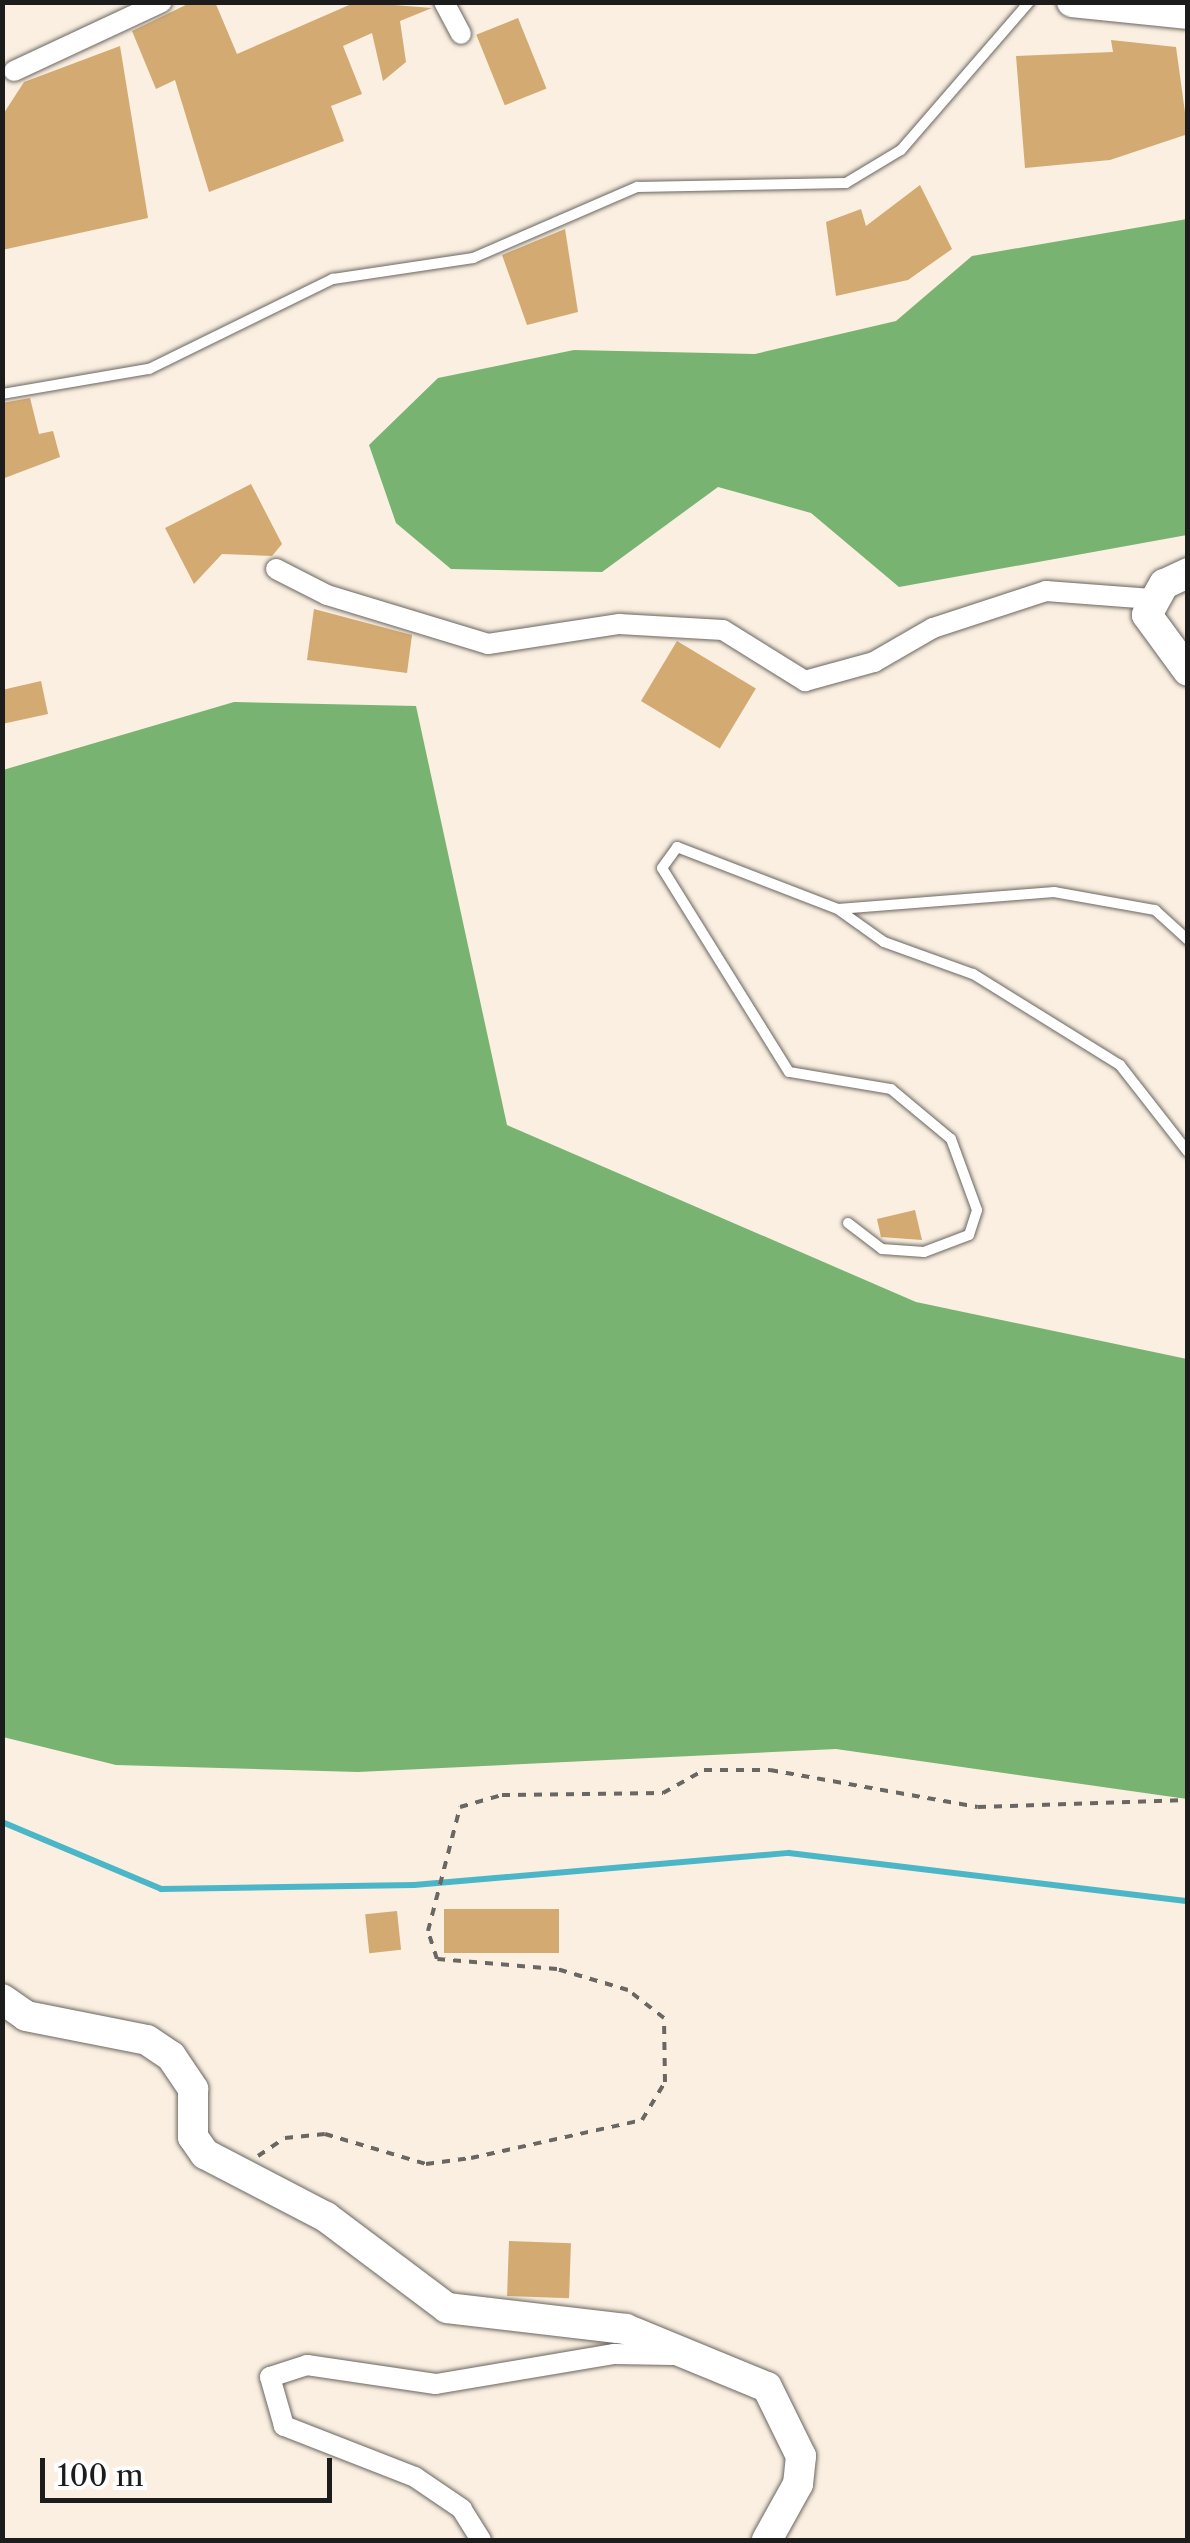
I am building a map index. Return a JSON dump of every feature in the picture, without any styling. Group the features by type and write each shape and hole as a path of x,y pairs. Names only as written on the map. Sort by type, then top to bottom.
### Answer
{"street":[{"path":"14,71 162,2"},
{"path":"444,2 461,34"},
{"path":"1072,2 1188,14"},
{"path":"276,569 327,595 488,644 619,624 710,628 804,680 874,662 933,628 1046,592 1152,600 1188,573"},
{"path":"1152,600 1150,627 1188,671"},
{"path":"2,1999 26,2016 146,2040 171,2056 193,2089 198,2146 326,2217 447,2308 626,2330 680,2356"},
{"path":"481,2540 462,2509 415,2477 284,2426 270,2377 307,2365 436,2384 614,2354 680,2356 745,2371 790,2420 798,2484 767,2540"}],"lane":[{"path":"2,394 149,369 333,279 473,258 636,187 846,183 901,150 1029,2"},
{"path":"848,1223 882,1249 924,1252 969,1236 977,1210 951,1139 891,1089 789,1072 662,868 677,847 838,909 884,942 973,974 1120,1065 1188,1152"},
{"path":"838,909 1054,892 1155,910 1188,940"}],"path":[{"path":"237,2169 284,2138 325,2134 426,2164 642,2120 665,2082 664,2018 628,1990 557,1969 437,1959 428,1932 444,1846 460,1807 502,1795 663,1793 704,1770 770,1770 978,1807 1188,1800"}],"green space":[{"path":"1187,219 1187,535 899,587 811,513 718,487 602,572 451,569 396,523 369,445 438,378 574,350 755,354 896,321 972,256"},
{"path":"234,702 416,706 507,1125 916,1302 1187,1359 1187,1799 836,1749 358,1772 116,1765 3,1737 3,770"}],"building":[{"path":"192,2 215,2 237,54 356,2 432,8 400,21 406,62 383,81 372,33 343,46 362,94 331,106 344,141 209,192 175,80 156,89 132,31"},
{"path":"518,18 546,88 505,105 476,35"},
{"path":"1111,40 1176,47 1188,134 1110,160 1025,168 1016,56 1113,52"},
{"path":"120,46 148,218 2,250 2,116 24,82"},
{"path":"920,185 952,249 908,280 836,296 826,222 861,209 866,226"},
{"path":"565,229 578,312 527,325 502,255"},
{"path":"30,398 39,434 53,431 60,457 2,479 2,403"},
{"path":"251,484 282,544 272,556 222,554 194,584 165,528"},
{"path":"314,609 412,635 407,673 307,660"},
{"path":"677,641 756,688 720,748 641,701"},
{"path":"41,681 48,714 2,724 2,690"},
{"path":"915,1210 922,1240 881,1237 877,1219"},
{"path":"444,1909 559,1909 559,1953 444,1953"},
{"path":"397,1911 401,1950 369,1953 365,1914"},
{"path":"509,2241 571,2243 569,2298 507,2296"}],"waterway":[{"path":"2,1822 161,1889 414,1885 789,1853 1188,1901"}]}
